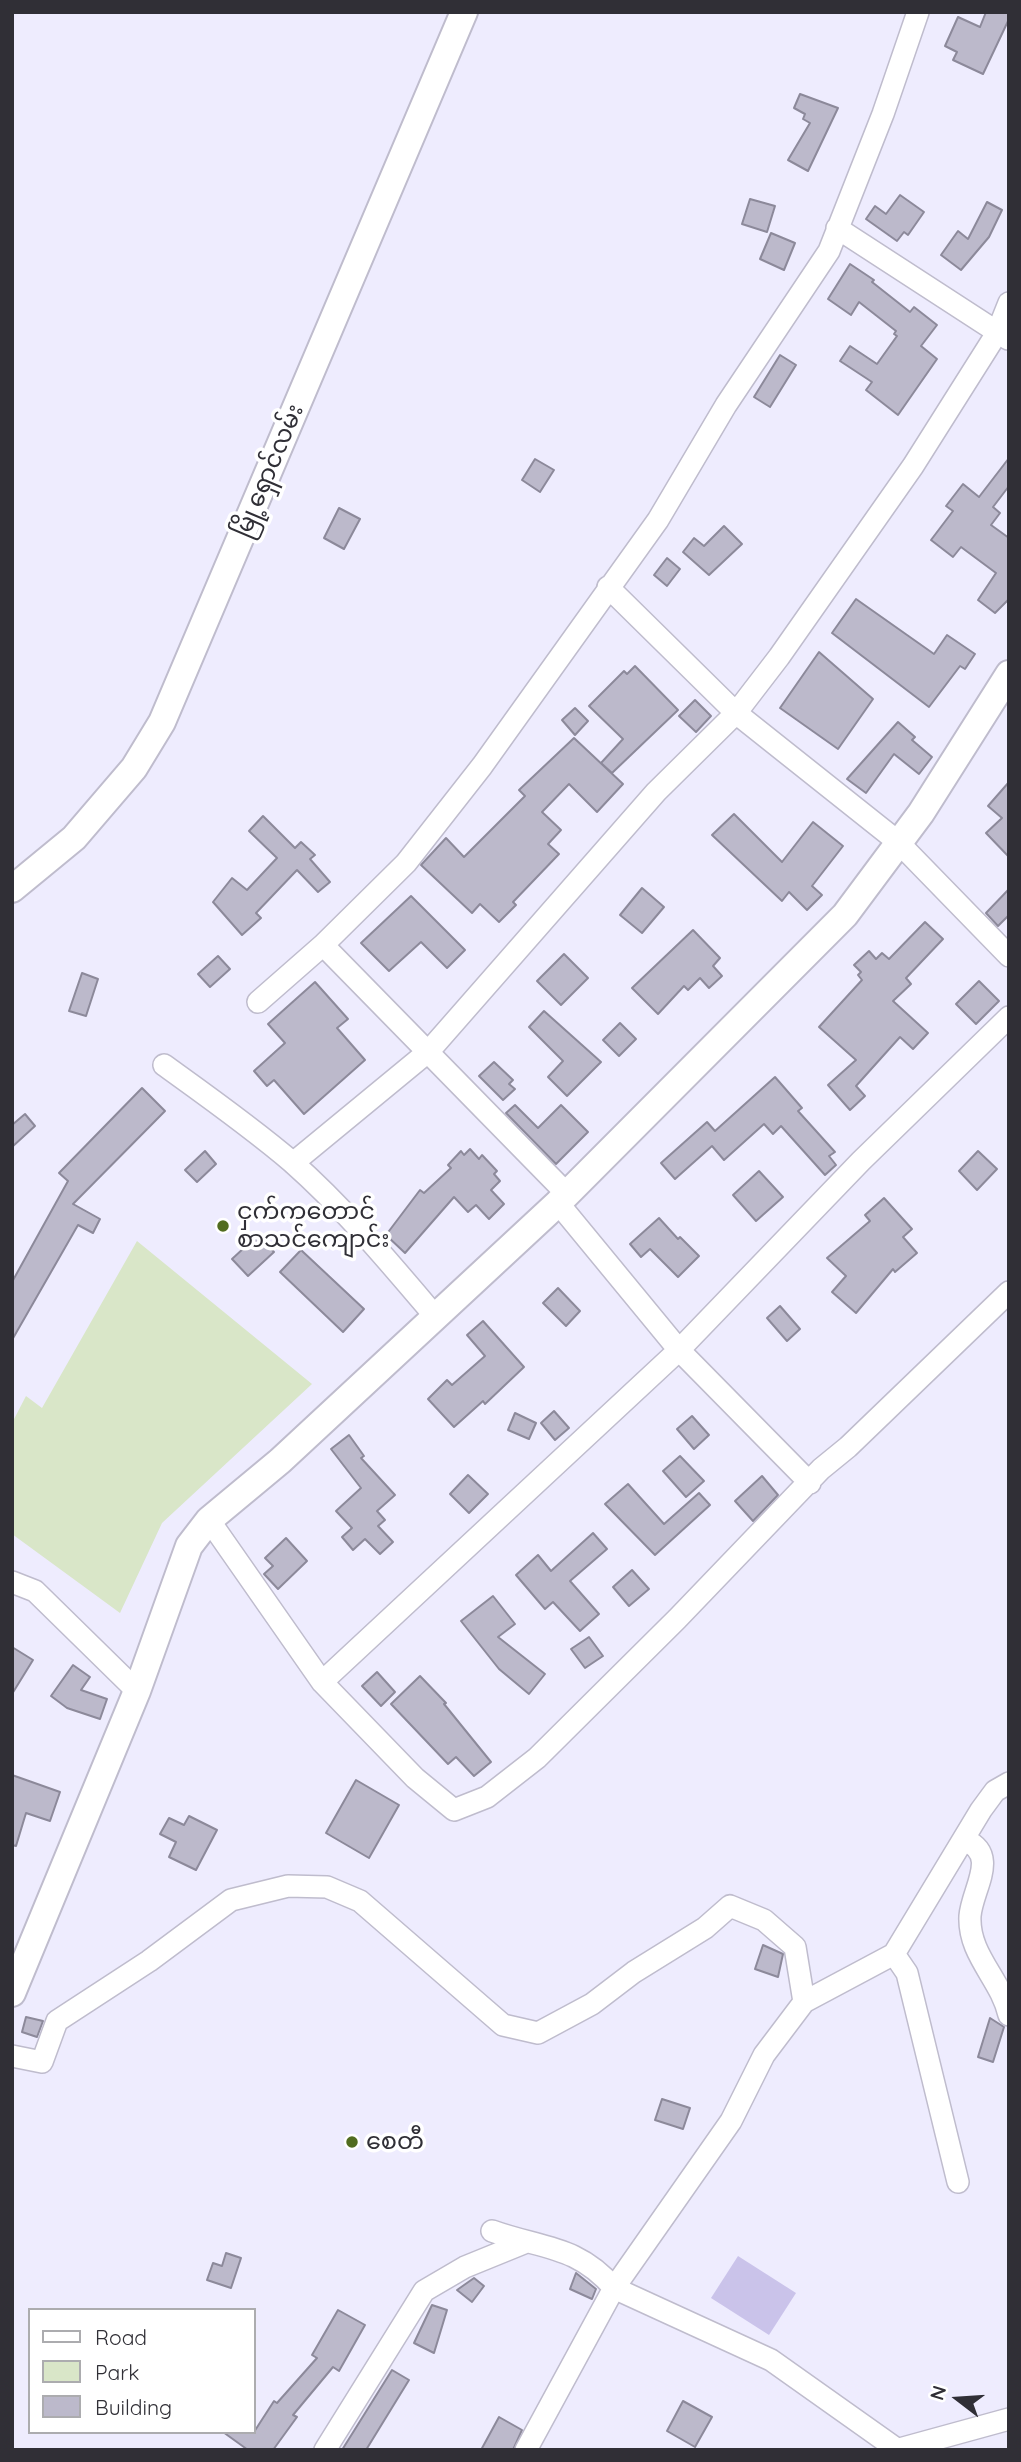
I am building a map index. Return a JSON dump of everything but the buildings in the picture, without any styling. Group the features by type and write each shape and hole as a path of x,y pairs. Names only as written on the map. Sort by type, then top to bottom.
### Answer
{"main road":[{"name":"မြို့ရှောင်လမ်း","path":"12,889 74,838 134,768 162,722 464,12"},
{"path":"12,1993 137,1691 189,1546 209,1521 279,1461 562,1199 845,915 921,813 1009,674"}],"street":[{"path":"258,1002 323,945 405,863 482,766 658,520 726,405 829,251 883,114 918,12"},
{"path":"837,228 1003,336"},
{"path":"293,1163 429,1051 656,792 736,713 1003,336 1009,303"},
{"path":"608,587 736,713 897,842 1009,956"},
{"path":"323,945 429,1051 562,1199 679,1350 810,1483"},
{"path":"322,1682 679,1350 861,1161 1009,1017"},
{"path":"163,1065 240,1120 293,1163 371,1241 434,1315"},
{"path":"209,1521 322,1682 415,1778 454,1810 487,1797 537,1758 821,1469 848,1447 1009,1292"},
{"path":"12,1583 35,1591 137,1691"},
{"path":"526,2450 614,2288 731,2121 764,2056 804,2002 894,1954 995,1791 1009,1783"},
{"path":"965,1840 976,1844 982,1853 983,1867 970,1915 973,1944 1001,1988 1009,2015"},
{"path":"12,2056 42,2062 57,2021 149,1961 231,1900 288,1885 327,1887 360,1901 503,2025 538,2033 592,2004 634,1972 705,1928 730,1906 764,1920 794,1947 804,2002"},
{"path":"894,1954 907,1973 958,2182"},
{"path":"492,2231 524,2243 557,2248 596,2267 614,2288 771,2360 897,2450 1009,2419"},
{"path":"325,2450 424,2291 465,2267 524,2243"}],"green space":[{"path":"137,1241 312,1384 162,1523 120,1613 12,1534 12,1423 26,1396 42,1408"}],"shaded area":[{"path":"738,2256 796,2293 769,2335 711,2298"}],"place":[{"name":"ငှက်ကတောင် စာသင်ကျောင်း","path":"223,1226"},
{"name":"စေတီ","path":"352,2142"}]}
